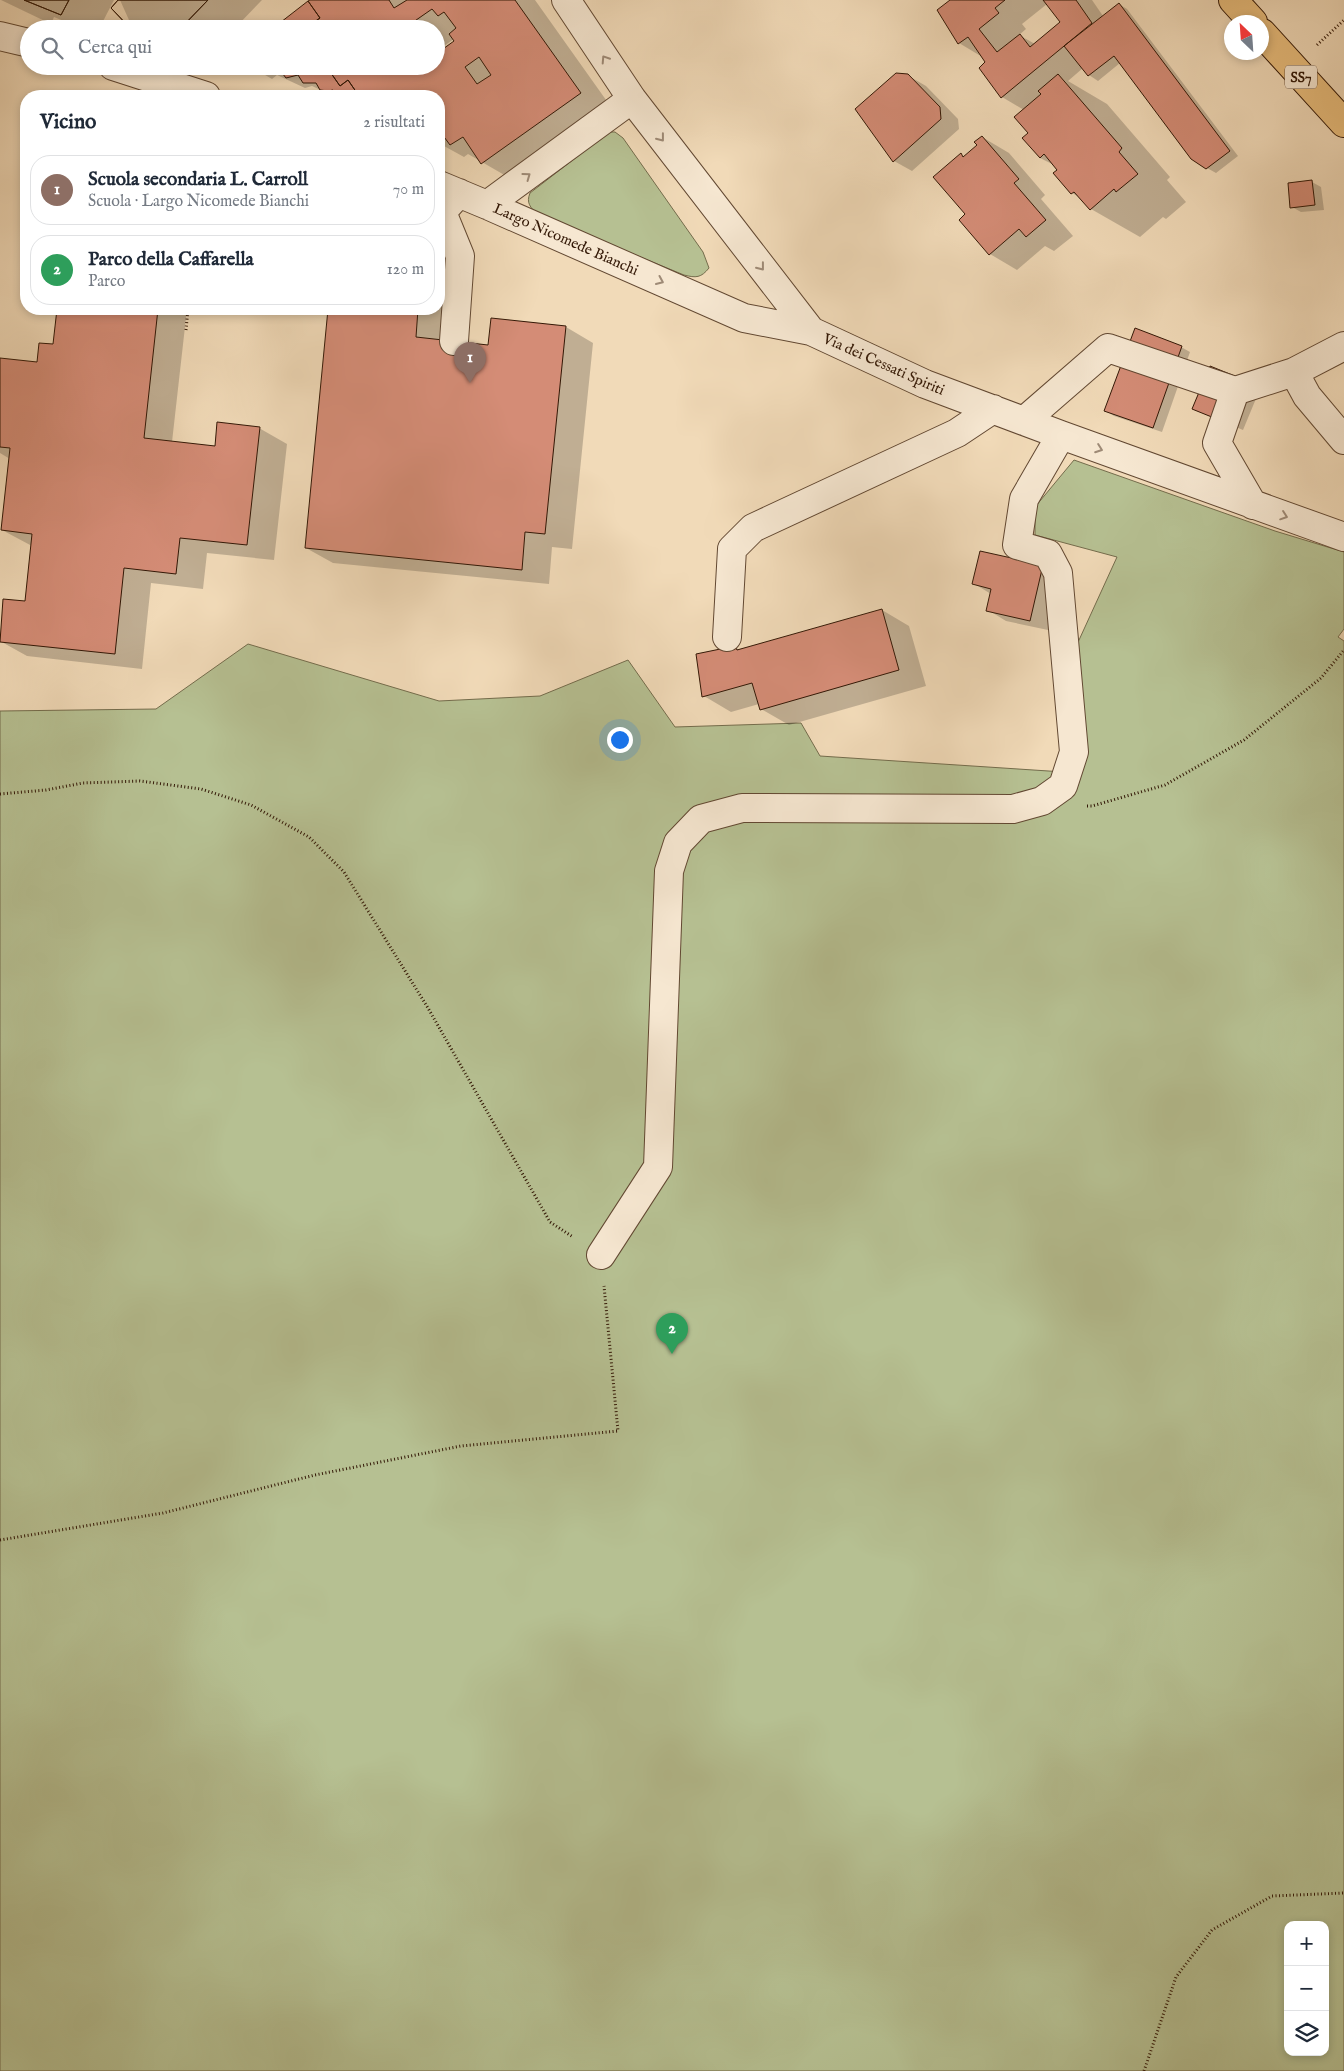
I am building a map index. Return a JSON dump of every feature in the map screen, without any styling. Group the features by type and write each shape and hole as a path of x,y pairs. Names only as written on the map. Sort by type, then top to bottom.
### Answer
{"main road":[{"name":"SS7","path":"1269,40 1343,119"}],"street":[{"name":"Via dei Cessati Spiriti","path":"566,0 632,100 811,331 925,384 1024,422 1344,537"},
{"path":"0,36 20,41"},
{"path":"141,75 187,90"},
{"name":"Largo Nicomede Bianchi","path":"487,205 632,100"},
{"path":"445,202 449,189 487,205"},
{"name":"Largo Nicomede Bianchi","path":"487,205 744,318 811,331"},
{"path":"445,219 460,256 454,341"},
{"path":"1024,422 1108,348 1235,391 1294,372 1344,346"},
{"path":"1294,372 1307,396 1344,440"},
{"path":"1235,391 1217,443 1253,505"},
{"path":"727,637 732,549 753,528 956,434 993,409"},
{"path":"601,1255 658,1167 669,871 678,843 701,820 742,808 1013,809 1042,802 1063,786 1074,752 1058,573 1048,554 1017,544 1024,500 1061,435"}],"path":[{"path":"1316,45 1344,20"},
{"path":"186,330 187,315"},
{"path":"1042,802 1092,806 1165,785 1244,740 1321,678 1344,650"},
{"path":"0,794 46,790 83,783 140,782 201,789 252,805 309,837 344,872 428,1008 550,1222 601,1255 618,1431 461,1446 315,1475 163,1514 0,1540"},
{"path":"1144,2071 1176,1977 1212,1930 1272,1896 1344,1893"}],"green space":[{"path":"609,132 615,132 623,138 703,252 709,268 703,274 695,277 684,275 538,215 531,207 528,200 530,193"},
{"path":"1074,460 1275,531 1344,552 1344,629 1338,637 1344,641 1344,2071 0,2071 0,711 156,709 248,644 439,701 540,696 628,660 675,727 801,723 820,756 1079,773 1074,651 1117,557 1035,535 1035,507"}],"building":[{"path":"24,0 69,0 61,15"},
{"path":"24,0 69,0 61,15"},
{"path":"118,0 208,0 189,20 122,20 111,8"},
{"path":"118,0 208,0 189,20 122,20 111,8"},
{"path":"389,0 394,8 407,0 515,0 581,93 481,164 463,137 450,145 445,138 445,90 355,90 348,80 340,86 332,75 445,75 445,48 454,41 449,34 456,28 444,12 438,16 432,9 416,20 317,20 320,18 308,1","holes":["479,57 491,75 477,84 465,67"]},
{"path":"950,0 1005,0 995,8 999,13 979,29 997,52 1020,34 1030,47 1060,22 1043,0 1076,0 1092,23 1001,98 979,68 985,62 968,37 958,44 937,10"},
{"path":"308,1 320,18 317,20 284,20"},
{"path":"1119,3 1230,151 1206,169 1191,159 1114,56 1088,76 1064,46"},
{"path":"896,73 908,74 940,107 941,119 893,162 855,109"},
{"path":"1058,74 1122,148 1119,152 1138,174 1116,192 1114,189 1090,210 1074,192 1071,194 1053,173 1057,170 1044,154 1040,158 1022,138 1028,133 1014,117 1041,94 1038,91"},
{"path":"284,75 298,75 286,78"},
{"path":"298,75 332,75 340,86 348,80 355,90 320,90 316,83 303,83"},
{"path":"982,136 1019,179 1014,183 1046,220 1026,237 1019,229 989,255 959,220 965,214 933,177 961,153 963,157 977,145 974,142"},
{"path":"1312,180 1315,205 1290,208 1288,183"},
{"path":"56,315 157,315 144,438 215,446 217,422 260,427 247,545 180,538 176,574 124,568 115,654 0,642 3,599 25,601 32,534 1,530 10,448 0,447 0,358 37,362 39,343 53,344"},
{"path":"327,315 418,315 416,337 488,345 491,318 566,326 545,534 525,532 522,570 305,548"},
{"path":"1135,328 1182,346 1153,428 1104,411"},
{"path":"1210,366 1252,383 1234,426 1192,409"},
{"path":"980,551 1043,565 1030,621 986,611 991,589 972,584"},
{"path":"882,609 899,670 760,710 752,683 702,697 696,654 735,646 737,650"}],"place":[{"name":"Scuola secondaria L. Carroll","path":"470,383"},
{"name":"Parco della Caffarella","path":"672,1354"}]}
